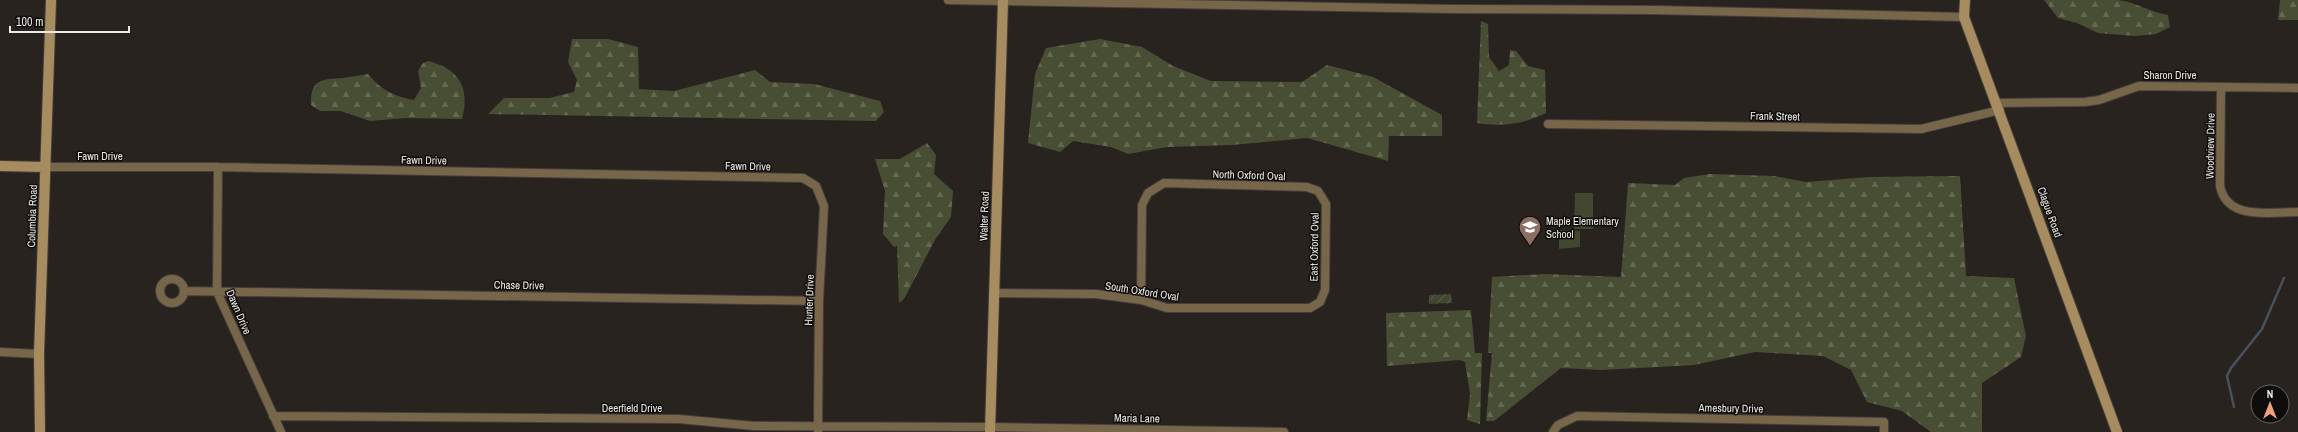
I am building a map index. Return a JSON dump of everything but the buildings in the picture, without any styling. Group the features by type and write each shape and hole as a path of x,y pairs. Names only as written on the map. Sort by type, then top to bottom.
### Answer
{"main road":[{"name":"Columbia Road","path":"40,432 39,354 51,0"},
{"name":"Walter Road","path":"990,429 1003,0"},
{"name":"Clague Road","path":"1965,0 1964,17 1999,107 2117,432"},
{"path":"0,166 45,167"}],"street":[{"path":"948,0 1436,9 1654,10 1964,17"},
{"name":"Sharon Drive","path":"1999,107 2100,100 2139,86 2298,88"},
{"name":"Woodview Drive","path":"2221,87 2220,186 2225,201 2238,210 2298,212"},
{"name":"Frank Street","path":"1548,124 1921,129 1999,107"},
{"name":"Fawn Drive","path":"45,167 218,167 803,178"},
{"name":"Dawn Drive","path":"218,167 217,292 281,432"},
{"name":"Hunter Drive","path":"803,178 816,186 824,206 820,301 818,429"},
{"name":"North Oxford Oval","path":"1141,300 1142,205 1148,193 1164,183 1307,187 1318,191 1326,204"},
{"name":"East Oxford Oval","path":"1310,308 1320,302 1325,290 1326,204"},
{"name":"Chase Drive","path":"184,292 820,301"},
{"name":"South Oxford Oval","path":"994,293 1096,294 1141,300 1167,308 1310,308"},
{"path":"0,352 39,354"},
{"name":"Deerfield Drive","path":"273,416 679,419 754,426 818,429 990,429"},
{"name":"Amesbury Drive","path":"1554,432 1558,425 1577,416 1884,422 1884,432"},
{"name":"Maria Lane","path":"990,429 1284,432"}],"green space":[{"path":"2044,0 2124,1 2168,15 2170,27 2156,34 2135,36 2098,33 2077,23 2058,18"},
{"path":"2280,0 2298,0 2298,20 2278,20"},
{"path":"1481,21 1488,24 1489,57 1499,71 1509,65 1510,50 1516,51 1528,66 1545,70 1546,113 1529,120 1512,124 1495,125 1477,123"},
{"path":"572,39 608,39 638,47 639,89 674,91 755,70 770,82 814,84 880,101 884,112 876,121 488,114 504,98 549,98 574,92 577,80 568,62"},
{"path":"1100,39 1142,47 1173,66 1211,81 1302,82 1327,65 1373,77 1442,115 1442,136 1389,136 1388,161 1307,138 1232,145 1167,147 1128,154 1111,147 1073,141 1060,152 1028,143 1035,74 1046,48"},
{"path":"429,61 448,70 455,75 460,82 465,98 462,119 406,118 370,121 341,111 320,111 311,105 312,90 318,82 329,79 368,74 388,92 414,100 421,88 418,71 423,63"},
{"path":"927,143 936,155 934,174 953,191 951,217 936,238 904,299 899,303 897,246 894,247 883,234 885,191 875,159 900,159"},
{"path":"1710,174 1774,176 1806,182 1869,177 1960,176 1966,276 2014,278 2026,336 2021,357 1982,383 1982,432 1931,432 1902,411 1867,402 1851,370 1823,356 1755,352 1694,365 1601,370 1561,368 1494,421 1486,421 1492,353 1488,353 1492,277 1544,274 1621,277 1628,183 1675,185 1684,178"},
{"path":"1575,193 1593,193 1593,229 1574,229"},
{"path":"1559,230 1580,231 1580,247 1559,249"},
{"path":"1451,294 1452,303 1429,304 1429,295"},
{"path":"1471,310 1475,353 1482,353 1480,424 1467,420 1470,394 1465,362 1459,360 1387,366 1386,313"}],"waterway":[{"path":"2234,407 2227,376 2231,368 2262,329 2284,278"}],"place":[{"name":"Maple Elementary School","path":"1530,246"}]}
